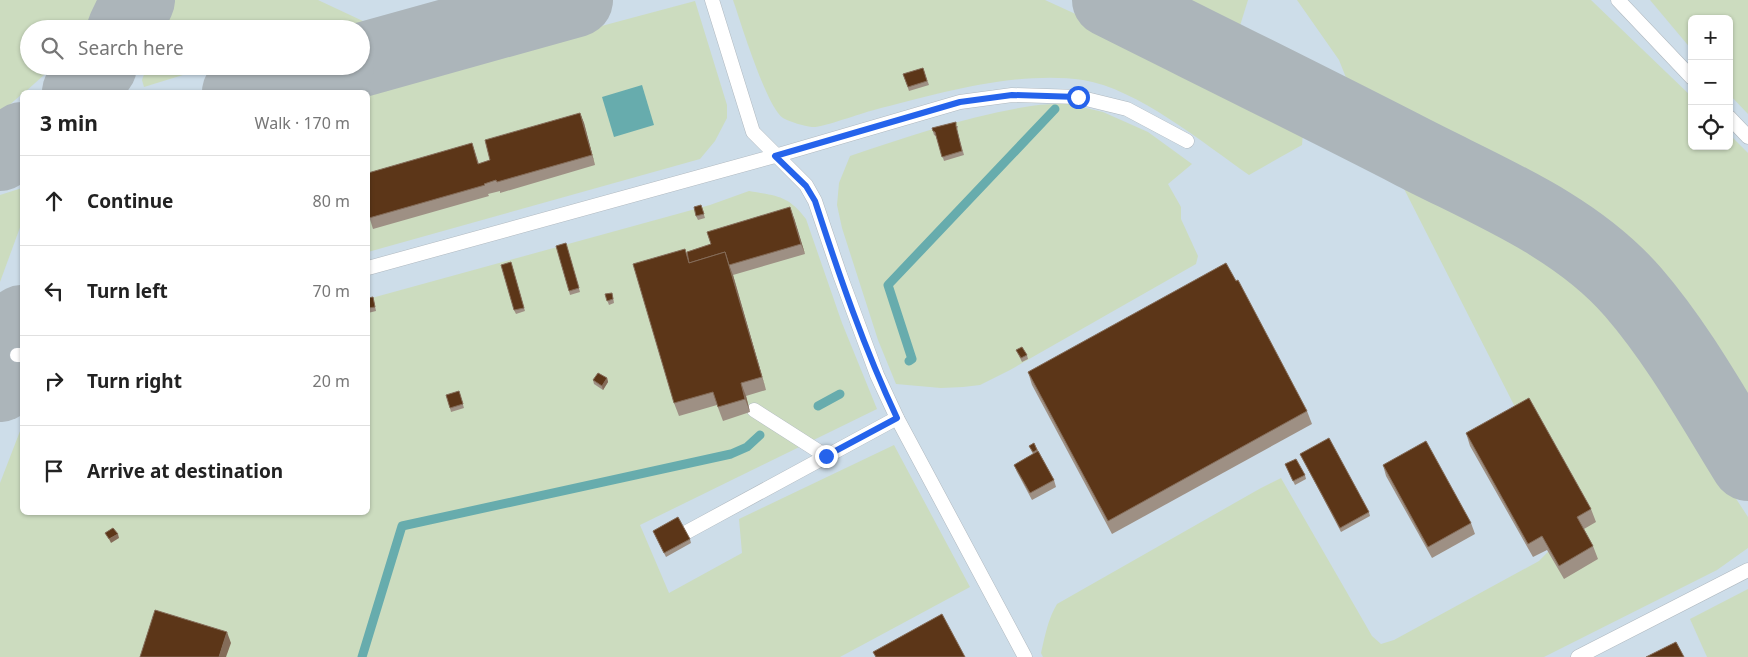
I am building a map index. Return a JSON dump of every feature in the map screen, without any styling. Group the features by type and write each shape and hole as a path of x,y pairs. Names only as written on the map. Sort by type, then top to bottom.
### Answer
{"lane":[{"path":"712,0 753,132 806,186 815,201 877,375 897,418 1025,657"},
{"path":"1618,0 1688,74"},
{"path":"370,267 775,156 960,102 1012,95 1078,97 1127,109 1188,140"},
{"path":"1733,121 1748,137"},
{"path":"754,410 826,456"},
{"path":"685,533 897,418"},
{"path":"1578,657 1748,570"}],"shaded area":[{"path":"0,0 1748,0 1748,657 0,657"}],"green space":[{"path":"0,0 107,0 95,20 20,20 20,75 44,75 27,90 20,90 20,96 0,113"},
{"path":"172,0 318,0 361,20 164,20"},
{"path":"733,0 1045,0 1163,54 1297,121 1303,133 1302,145 1249,175 1191,133 1126,94 1104,85 1083,80 1058,78 1032,78 978,85 898,104 817,127 801,125 783,118 769,98"},
{"path":"1176,0 1248,0 1238,32"},
{"path":"1297,0 1591,0 1688,93 1688,150 1733,150 1733,138 1748,153 1748,424 1650,282 1617,245 1543,194 1351,90 1339,60"},
{"path":"1650,0 1748,0 1748,114 1733,98 1733,15 1688,15 1688,45"},
{"path":"695,1 727,105 727,118 715,141 700,159 370,251 370,90 362,90"},
{"path":"144,75 183,75 144,87 142,80"},
{"path":"1069,104 1103,112 1148,132 1192,164 1168,184 1181,207 1181,219 1198,256 1196,264 1010,370 980,385 941,388 896,384 878,340 842,228 837,205 839,183 850,156 917,134 985,115 1036,105"},
{"path":"1397,175 1468,208 1568,270 1629,335 1748,517 1748,548 1717,570 1544,657 1043,657 1041,653 1045,634 1057,604 1281,478 1372,636 1381,644 1394,640 1539,561 1578,521 1515,407"},
{"path":"20,189 20,227 0,282 0,195"},
{"path":"749,191 781,198 800,211 806,219 842,323 877,409 640,525 669,593 742,553 739,519 894,445 970,587 840,657 0,657 0,483 20,431 20,515 370,515 370,298 710,205"},
{"path":"1748,589 1748,657 1707,657 1690,619"}],"water":[{"path":"642,85 654,125 614,137 602,97"}],"building":[{"path":"923,68 927,81 908,87 903,74"},
{"path":"580,113 592,155 497,182 496,180 485,185 370,218 370,172 472,143 478,164 490,160 485,140"},
{"path":"956,122 962,151 942,157 935,132 932,128"},
{"path":"701,205 704,214 696,216 694,207"},
{"path":"790,207 801,244 729,265 725,252 689,263 687,252 711,244 707,232"},
{"path":"566,243 579,288 569,291 556,246"},
{"path":"685,249 689,263 725,252 762,377 741,383 745,399 718,407 713,392 674,403 633,264"},
{"path":"511,262 524,308 514,310 501,265"},
{"path":"1226,263 1236,281 1238,280 1307,411 1108,521 1028,372"},
{"path":"612,293 613,299 607,301 605,294"},
{"path":"373,297 375,307 370,308 370,298"},
{"path":"1022,347 1027,355 1021,358 1016,350"},
{"path":"598,373 607,378 602,386 593,380"},
{"path":"459,391 463,404 450,408 446,395"},
{"path":"1529,398 1591,509 1577,517 1593,546 1559,566 1542,536 1528,544 1466,433"},
{"path":"1329,438 1369,512 1340,528 1300,454"},
{"path":"1426,441 1471,523 1428,547 1383,465"},
{"path":"1034,443 1037,450 1033,452 1029,446"},
{"path":"1038,451 1054,480 1030,493 1014,465"},
{"path":"1296,459 1305,475 1293,481 1285,464"},
{"path":"678,517 690,539 664,553 653,531"},
{"path":"113,528 118,534 109,539 105,533"},
{"path":"155,610 227,632 219,657 140,657"},
{"path":"942,614 965,657 876,657 873,652"},
{"path":"1676,642 1684,657 1646,657"}],"waterway":[{"path":"909,361 912,359 888,285 1055,109"},
{"path":"818,406 840,394"},
{"path":"362,657 402,526 731,454 747,447 760,435"}],"taxiway":[{"path":"128,20 138,0"},
{"path":"370,57 576,0"},
{"path":"1109,0 1502,197 1559,229 1610,269 1633,292 1665,333 1694,376 1748,464"},
{"path":"81,90 93,75"},
{"path":"247,90 303,75"},
{"path":"0,154 20,140"},
{"path":"0,385 20,328"}],"route":[{"path":"826,456 897,418 877,375 858,326 815,201 806,186 775,156 960,102 1012,95 1078,97"}]}
